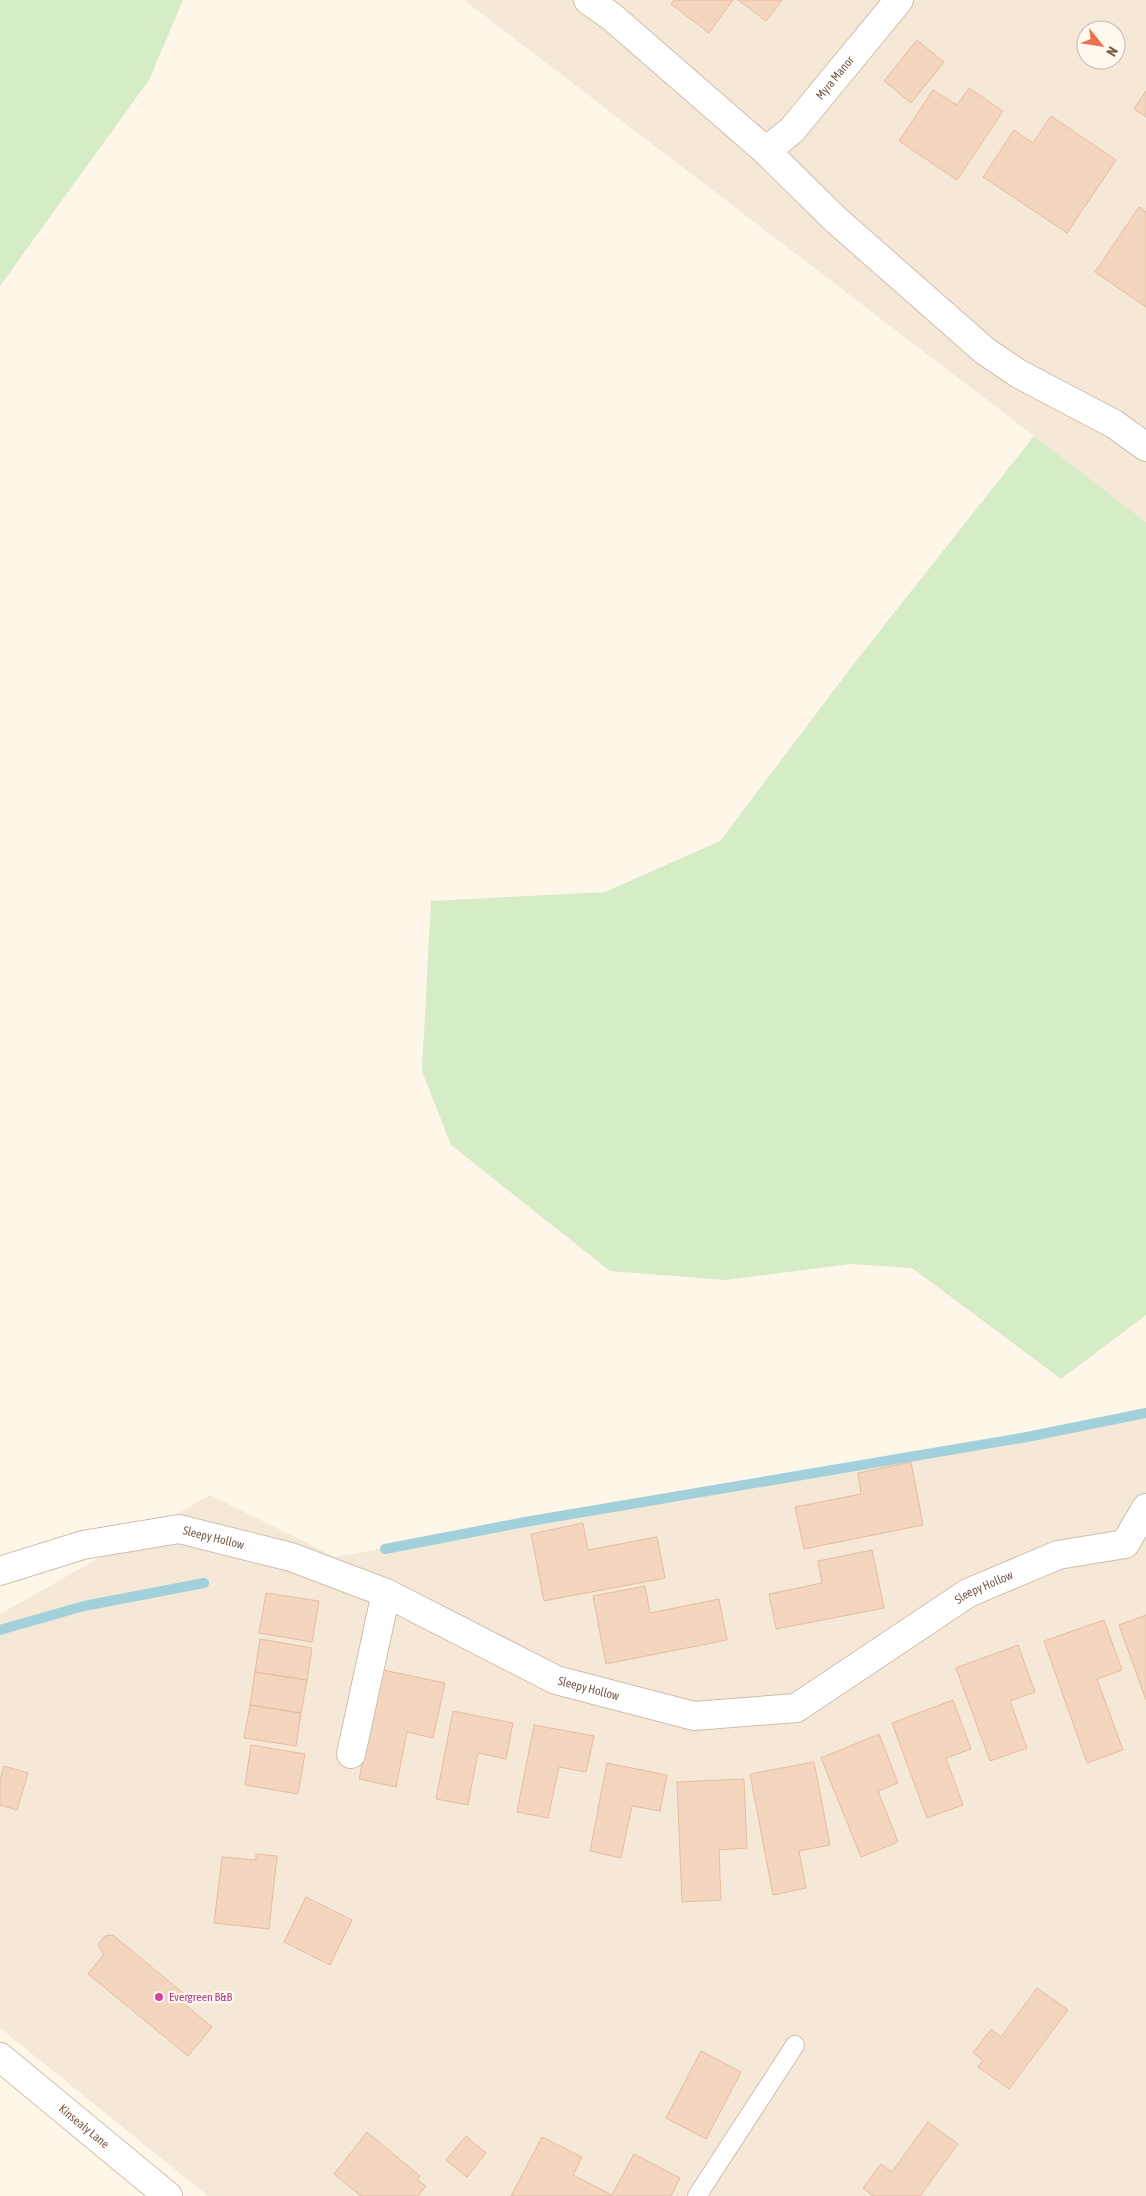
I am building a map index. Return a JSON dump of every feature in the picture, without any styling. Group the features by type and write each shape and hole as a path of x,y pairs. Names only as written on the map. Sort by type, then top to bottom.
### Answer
{"street":[{"path":"588,0 612,17 766,151 834,219 985,351 1019,374 1114,424 1146,447"},
{"name":"Myra Manor","path":"766,151 792,130 850,62 899,0"},
{"name":"Sleepy Hollow","path":"0,1571 83,1545 179,1529 291,1558 386,1593 556,1680 694,1716 796,1708 968,1593 1058,1555 1125,1544 1146,1508"},
{"path":"351,1754 386,1593"},
{"name":"Kinsealy Lane","path":"0,2057 168,2196"}],"lane":[{"path":"697,2196 795,2045"}],"shaded area":[{"path":"464,0 1146,0 1146,522"},
{"path":"1146,1412 1146,2196 208,2196 0,2028 0,1614 210,1495 335,1557"}],"green space":[{"path":"0,0 183,0 149,80 0,286"},
{"path":"1034,436 1146,522 1146,1315 1061,1379 912,1268 851,1264 725,1280 610,1271 451,1145 422,1071 431,901 605,892 720,841 856,661"}],"building":[{"path":"674,0 733,0 709,33 671,4"},
{"path":"738,0 782,0 766,21"},
{"path":"917,40 944,62 911,103 884,81"},
{"path":"969,88 1003,111 957,180 899,141 933,90 957,105"},
{"path":"1146,91 1146,117 1134,109"},
{"path":"1051,116 1116,160 1067,233 983,177 1014,130 1033,143"},
{"path":"1139,207 1146,212 1146,307 1095,272"},
{"path":"911,1462 923,1525 804,1549 795,1507 861,1494 858,1473"},
{"path":"583,1523 588,1550 657,1537 665,1578 544,1601 531,1534"},
{"path":"872,1550 884,1608 776,1629 769,1594 822,1583 818,1561"},
{"path":"645,1586 650,1613 719,1599 727,1640 606,1664 593,1596"},
{"path":"266,1593 319,1601 312,1642 259,1633"},
{"path":"1146,1615 1146,1700 1119,1625"},
{"path":"1104,1620 1122,1670 1097,1679 1123,1750 1087,1763 1044,1641"},
{"path":"260,1639 312,1648 307,1680 255,1672"},
{"path":"1018,1645 1035,1692 1010,1701 1027,1748 990,1761 956,1668"},
{"path":"383,1670 445,1683 433,1738 407,1732 396,1787 359,1779"},
{"path":"255,1672 307,1680 301,1713 250,1705"},
{"path":"953,1700 971,1749 946,1758 963,1805 927,1818 892,1723"},
{"path":"250,1705 301,1713 296,1746 244,1738"},
{"path":"453,1711 513,1723 506,1759 478,1753 468,1805 436,1799"},
{"path":"534,1725 594,1736 586,1772 559,1767 548,1818 517,1812"},
{"path":"879,1734 898,1783 878,1791 898,1842 861,1857 821,1758"},
{"path":"251,1745 305,1754 298,1794 245,1785"},
{"path":"814,1762 830,1845 799,1851 806,1888 773,1895 750,1774"},
{"path":"607,1763 667,1775 660,1811 632,1806 621,1858 590,1851"},
{"path":"4,1766 28,1773 17,1810 0,1805 0,1780"},
{"path":"744,1779 747,1848 719,1850 721,1900 682,1902 677,1782"},
{"path":"256,1854 277,1856 269,1929 214,1923 222,1857 256,1860"},
{"path":"306,1897 352,1920 330,1965 284,1942"},
{"path":"105,1936 114,1936 188,1997 183,2003 212,2027 188,2056 88,1974 104,1954 99,1947 99,1943"},
{"path":"1037,1988 1068,2010 1009,2089 978,2067 983,2060 973,2053 991,2029 1001,2037"},
{"path":"701,2051 741,2072 706,2139 666,2118"},
{"path":"928,2122 958,2144 920,2196 873,2196 863,2188 881,2164 892,2172"},
{"path":"367,2132 420,2176 417,2180 426,2186 418,2196 361,2196 334,2174"},
{"path":"466,2136 486,2153 467,2177 446,2160"},
{"path":"542,2137 582,2157 573,2175 612,2195 634,2154 680,2178 671,2196 511,2196"}],"waterway":[{"path":"385,1549 525,1522 1027,1437 1146,1413"},
{"path":"0,1630 84,1606 204,1583"}],"place":[{"name":"Evergreen B&B","path":"159,1997"}]}
